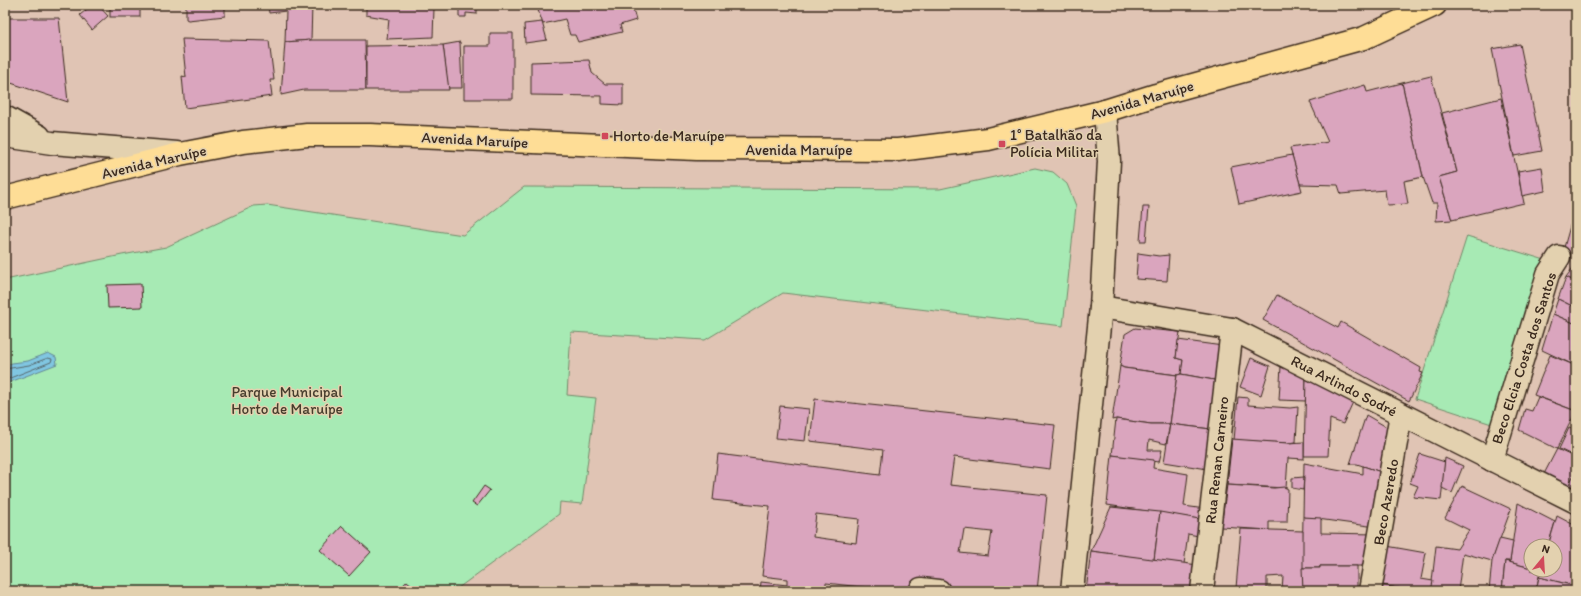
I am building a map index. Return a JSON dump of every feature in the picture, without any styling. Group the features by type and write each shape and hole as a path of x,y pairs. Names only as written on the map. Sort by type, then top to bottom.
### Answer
{"main road":[{"name":"Avenida Maruípe","path":"5,198 180,154 243,142 306,136 370,135 697,149 898,150 988,139 1105,111 1156,95 1364,38 1435,5"}],"street":[{"path":"1072,591 1101,307 1109,161 1105,111"},
{"path":"5,118 52,143"},
{"path":"5,136 52,143 180,154"},
{"name":"Beco Elcia Costa dos Santos","path":"1492,460 1548,274 1559,257"},
{"name":"Rua Arlindo Sodré","path":"1101,307 1232,329 1576,502"},
{"name":"Rua Renan Carneiro","path":"1202,591 1232,329"},
{"name":"Beco Azeredo","path":"1370,591 1401,414"},
{"path":"921,591 921,588 939,591"}],"green space":[{"name":"Parque Municipal Horto de Maruípe","path":"1035,168 1053,172 1067,184 1076,206 1063,326 783,293 705,340 571,332 567,395 596,398 582,504 560,502 559,514 454,591 5,591 5,280 166,247 254,206 267,205 463,235 524,187 940,189"},
{"path":"1467,236 1558,264 1507,429 1415,399"}],"water":[{"path":"48,353 56,357 57,364 5,384 5,366 12,363 28,361"}],"building":[{"path":"92,5 98,5 108,16 92,30 80,15"},
{"path":"110,5 140,5 140,17 110,17"},
{"path":"186,5 225,5 225,16 188,20 186,19"},
{"path":"268,5 312,5 311,40 285,42 286,11 269,13"},
{"path":"366,5 404,5 434,8 433,37 387,39 389,19 366,15"},
{"path":"459,5 477,5 477,14 466,13 466,17 459,17"},
{"path":"537,5 553,5 538,10"},
{"path":"553,5 632,5 636,20 620,25 622,32 578,42 575,35 570,35 565,19 543,24 538,10"},
{"path":"5,18 59,18 68,102 5,81"},
{"path":"542,22 547,40 525,43 524,24"},
{"path":"490,33 513,33 513,99 464,99 464,46 490,46"},
{"path":"182,39 269,41 274,80 270,80 272,96 185,108 182,76 186,77"},
{"path":"311,40 365,40 366,90 304,90 281,95 285,42"},
{"path":"460,42 462,88 448,88 443,45"},
{"path":"1520,44 1542,151 1514,156 1492,49"},
{"path":"443,45 449,90 366,90 366,46"},
{"path":"589,60 592,73 605,84 623,84 623,105 602,104 602,96 531,95 531,62"},
{"path":"1431,76 1457,172 1439,177 1452,220 1436,221 1437,203 1432,203 1423,177 1402,83"},
{"path":"1402,83 1423,177 1404,181 1408,204 1387,205 1385,190 1341,194 1338,185 1300,184 1290,148 1328,142 1310,102 1365,85 1367,92"},
{"path":"1501,98 1524,203 1452,220 1439,177 1457,172 1442,113"},
{"path":"1292,155 1302,191 1239,204 1231,167"},
{"path":"1542,167 1545,191 1522,196 1518,171"},
{"path":"1143,207 1149,207 1146,241 1140,241"},
{"path":"1572,219 1576,221 1576,255 1563,251"},
{"path":"1138,253 1159,256 1169,255 1167,281 1136,279"},
{"path":"1576,264 1576,282 1566,277"},
{"path":"1566,277 1576,282 1576,308 1558,299"},
{"path":"141,284 142,307 108,308 107,285"},
{"path":"1277,295 1338,328 1341,322 1421,368 1420,372 1423,373 1409,401 1263,320"},
{"path":"1558,299 1576,308 1576,324 1553,314"},
{"path":"1553,314 1576,324 1576,366 1542,350"},
{"path":"1135,328 1180,332 1176,358 1183,360 1181,374 1177,375 1124,368 1120,366 1125,334"},
{"path":"1178,340 1223,346 1225,382 1181,374 1183,360 1176,358"},
{"path":"1550,355 1576,366 1576,411 1534,395"},
{"path":"1251,358 1270,366 1261,395 1240,387"},
{"path":"1120,366 1124,368 1177,375 1170,424 1151,424 1116,419 1112,420"},
{"path":"1281,366 1306,378 1306,401 1279,400"},
{"path":"1181,374 1225,382 1219,430 1170,424 1177,375"},
{"path":"1306,378 1353,402 1343,424 1330,419 1328,456 1304,456"},
{"path":"1238,397 1248,398 1248,405 1290,408 1298,407 1296,442 1288,443 1234,440"},
{"path":"1538,397 1576,411 1557,449 1519,430 1525,409 1532,411"},
{"path":"815,399 1055,425 1050,469 954,457 950,485 1047,495 1037,591 904,591 889,589 888,591 870,591 870,588 826,583 826,589 835,591 760,591 761,582 787,585 787,579 762,576 770,506 713,500 718,454 880,475 883,450 810,441","holes":["816,514 859,519 856,543 813,537","964,529 992,532 988,556 960,553"]},
{"path":"780,406 809,409 805,441 776,438"},
{"path":"1366,415 1390,429 1384,473 1357,464 1350,464"},
{"path":"1116,419 1151,424 1170,424 1166,444 1149,440 1148,450 1162,450 1159,462 1112,455"},
{"path":"1170,424 1219,430 1214,470 1164,462"},
{"path":"1569,428 1576,431 1576,457 1559,449"},
{"path":"1232,439 1288,443 1304,442 1304,459 1288,458 1286,488 1227,485"},
{"path":"1557,449 1576,458 1576,471 1568,486 1544,474"},
{"path":"1420,454 1445,462 1441,500 1413,497 1418,486 1410,483"},
{"path":"1112,455 1154,460 1153,468 1188,474 1184,506 1205,509 1205,520 1107,505"},
{"path":"1445,458 1463,466 1452,493 1442,488"},
{"path":"1304,463 1363,474 1363,466 1384,473 1376,527 1303,517"},
{"path":"1576,471 1576,490 1568,486"},
{"path":"1304,477 1303,490 1292,488 1292,478"},
{"path":"1227,485 1274,488 1284,487 1288,489 1287,522 1269,522 1269,530 1221,527"},
{"path":"484,486 490,490 477,506 472,503"},
{"path":"1462,486 1511,509 1492,561 1463,553 1458,591 1431,590 1436,546 1457,549 1469,530 1445,518"},
{"path":"1518,503 1555,522 1550,538 1523,538 1523,566 1505,561 1510,561"},
{"path":"1111,507 1160,512 1154,560 1091,551"},
{"path":"1160,512 1205,520 1204,537 1188,534 1184,564 1154,560"},
{"path":"1557,516 1576,526 1575,586 1543,578 1563,578 1563,538 1550,538"},
{"path":"1303,517 1321,518 1321,533 1375,534 1370,566 1320,566 1320,568 1302,568"},
{"path":"342,526 371,552 349,576 320,550"},
{"path":"1241,529 1303,531 1303,591 1282,590 1283,576 1267,577 1267,590 1248,590 1236,588"},
{"path":"1500,538 1513,541 1510,561 1505,561 1502,591 1489,591 1492,561"},
{"path":"1381,545 1426,553 1421,579 1433,581 1431,591 1414,591 1375,584"},
{"path":"1091,551 1198,565 1194,591 1086,591"},
{"path":"1505,561 1523,566 1523,578 1539,578 1536,591 1502,591"},
{"path":"1320,566 1357,566 1357,591 1303,591 1302,568 1320,568"},
{"path":"1539,578 1575,586 1573,591 1536,591"},
{"path":"407,581 419,591 398,591"},
{"path":"1375,584 1382,585 1414,591 1375,591"}],"place":[{"name":"Horto de Maruípe","path":"605,136"},
{"name":"1° Batalhão da Polícia Militar","path":"1002,144"}]}
